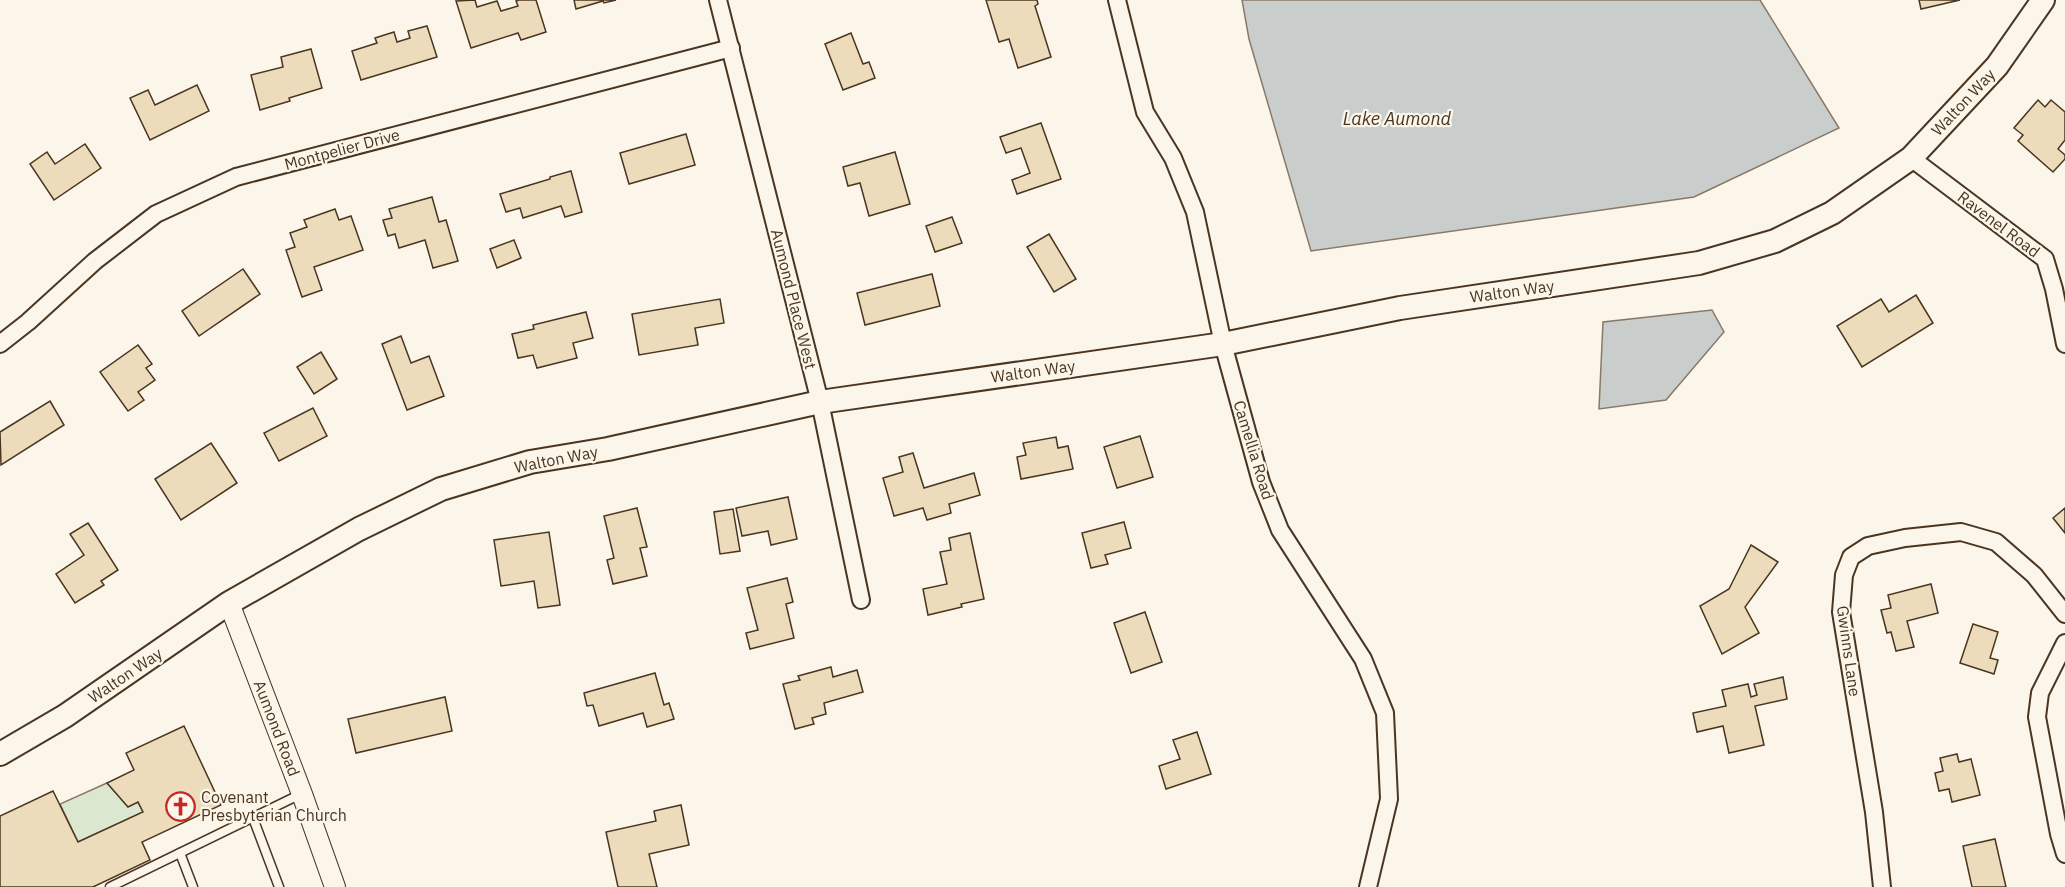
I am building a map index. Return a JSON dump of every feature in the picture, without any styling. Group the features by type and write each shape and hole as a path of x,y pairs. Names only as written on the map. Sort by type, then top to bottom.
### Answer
{"main road":[{"name":"Walton Way","path":"0,754 65,716 229,603 359,529 441,489 530,462 608,449 820,402 1224,344 1400,308 1699,263 1774,241 1833,213 1911,158 1997,66 2043,0"}],"street":[{"name":"Aumond Place West","path":"718,0 820,402 861,600"},
{"name":"Camellia Road","path":"1117,0 1145,112 1173,158 1195,212 1224,344 1261,482 1280,530 1363,659 1385,713 1389,799 1368,887"},
{"name":"Montpelier Drive","path":"0,344 28,322 95,261 156,214 236,177 731,48"},
{"name":"Ravenel Road","path":"1911,158 2045,260 2054,289 2065,344"},
{"name":"Gwinns Lane","path":"1882,887 1874,812 1841,612 1844,575 1851,557 1868,546 1905,538 1961,532 1996,542 2034,575 2065,614"},
{"name":"Aumond Road","path":"229,603 335,887"},
{"path":"2065,643 2040,693 2037,717 2065,854"}],"lane":[{"path":"110,887 302,794"},
{"path":"253,818 279,887"},
{"path":"180,853 193,887"}],"green space":[{"path":"107,783 128,806 138,802 143,812 78,842 60,804"}],"water":[{"name":"Lake Aumond","path":"1242,0 1760,0 1839,128 1694,197 1311,251 1249,39"},
{"path":"1712,310 1724,332 1666,400 1599,409 1603,322"}],"building":[{"path":"475,0 477,7 497,1 501,11 518,6 516,1 519,0 536,0 546,32 521,40 518,33 471,48 456,1"},
{"path":"574,0 616,0 604,3 603,1 576,9"},
{"path":"986,0 1037,0 1038,4 1035,6 1051,57 1018,68 1009,39 999,42"},
{"path":"1919,0 1960,0 1921,9"},
{"path":"427,26 437,57 361,80 352,51 377,43 375,38 394,32 397,42 410,38 408,31"},
{"path":"851,33 863,64 869,62 875,78 843,90 825,44"},
{"path":"311,49 322,88 260,110 251,75 283,67 281,57"},
{"path":"197,85 209,111 150,140 130,98 148,90 155,105"},
{"path":"2038,100 2045,107 2051,100 2065,112 2065,140 2058,149 2065,155 2065,159 2053,172 2018,141 2023,135 2014,128"},
{"path":"1041,123 1061,179 1017,194 1012,180 1030,173 1021,148 1006,153 1000,137"},
{"path":"686,134 695,165 629,184 620,153"},
{"path":"85,144 101,168 54,200 30,164 47,152 55,164"},
{"path":"895,152 910,204 869,216 860,183 848,186 843,167"},
{"path":"571,171 582,212 565,217 561,206 523,218 520,208 506,212 500,194"},
{"path":"432,197 439,222 446,220 458,261 433,268 425,240 399,248 395,234 388,236 383,220 392,218 389,209"},
{"path":"335,209 339,220 351,216 363,250 314,267 322,290 302,297 286,250 295,247 290,233 307,227 304,220"},
{"path":"952,217 962,243 935,252 926,226"},
{"path":"1049,234 1076,279 1054,292 1027,247"},
{"path":"514,240 521,258 497,268 490,249"},
{"path":"243,269 260,294 199,336 182,311"},
{"path":"932,274 940,306 865,325 857,293"},
{"path":"1916,295 1933,323 1862,367 1837,326 1881,299 1889,312"},
{"path":"720,299 724,323 695,328 698,345 639,355 632,314"},
{"path":"586,312 593,338 573,343 577,358 537,368 533,355 518,358 512,334 534,329 533,325"},
{"path":"401,336 411,363 429,356 444,396 407,410 382,344"},
{"path":"138,345 152,364 146,368 155,380 138,392 144,400 128,411 100,372"},
{"path":"321,352 337,379 314,394 297,367"},
{"path":"50,401 64,425 1,465 0,432"},
{"path":"313,408 327,436 279,461 264,433"},
{"path":"1140,436 1153,477 1117,488 1104,447"},
{"path":"1056,437 1058,448 1068,446 1073,469 1021,479 1017,457 1026,455 1023,443"},
{"path":"211,443 237,483 181,520 155,479"},
{"path":"913,453 924,488 974,473 980,495 949,504 951,513 927,520 923,508 894,516 883,478 903,472 899,457"},
{"path":"788,497 797,539 771,545 768,531 742,536 736,508"},
{"path":"637,508 647,547 640,548 647,576 613,584 607,560 614,558 604,516"},
{"path":"2065,508 2065,533 2053,518"},
{"path":"733,509 740,551 720,554 714,512"},
{"path":"1124,522 1131,548 1105,555 1108,564 1091,568 1082,533"},
{"path":"88,523 118,570 101,581 104,585 75,603 56,574 84,555 70,534"},
{"path":"549,532 560,605 538,608 534,581 501,586 494,540"},
{"path":"970,533 984,599 928,615 923,589 947,584 940,552 951,550 949,538"},
{"path":"1751,545 1778,562 1745,607 1759,633 1722,654 1700,606 1729,589"},
{"path":"787,578 793,602 786,604 794,638 750,649 746,633 758,630 747,588"},
{"path":"1931,584 1938,613 1907,621 1914,647 1896,651 1891,632 1887,633 1881,610 1891,608 1888,595"},
{"path":"1145,612 1162,662 1131,673 1114,623"},
{"path":"1973,624 1998,632 1990,658 1998,660 1994,674 1960,663"},
{"path":"831,667 833,677 857,670 863,692 824,703 826,714 812,718 814,724 795,729 783,684 800,680 798,676"},
{"path":"655,673 664,705 669,703 674,719 647,727 643,713 599,726 593,705 587,706 584,693"},
{"path":"1783,677 1787,699 1755,706 1764,745 1729,753 1723,726 1697,732 1693,713 1726,706 1722,690 1748,684 1751,697 1757,695 1754,684"},
{"path":"445,697 452,731 356,753 348,719"},
{"name":"Covenant Presbyterian Church","path":"184,726 221,805 142,842 150,860 93,887 0,887 0,816 53,791 78,842 143,812 138,802 128,807 107,783 134,770 126,753"},
{"path":"1197,732 1211,774 1166,789 1159,766 1180,759 1173,740"},
{"path":"1957,754 1959,762 1971,759 1980,795 1952,802 1949,789 1939,791 1935,773 1943,771 1940,758"},
{"path":"681,805 689,845 649,854 657,887 618,887 606,832 656,821 654,811"},
{"path":"1995,839 2006,887 1972,887 1963,846"}],"place":[{"name":"Covenant Presbyterian Church","path":"180,806"}]}
